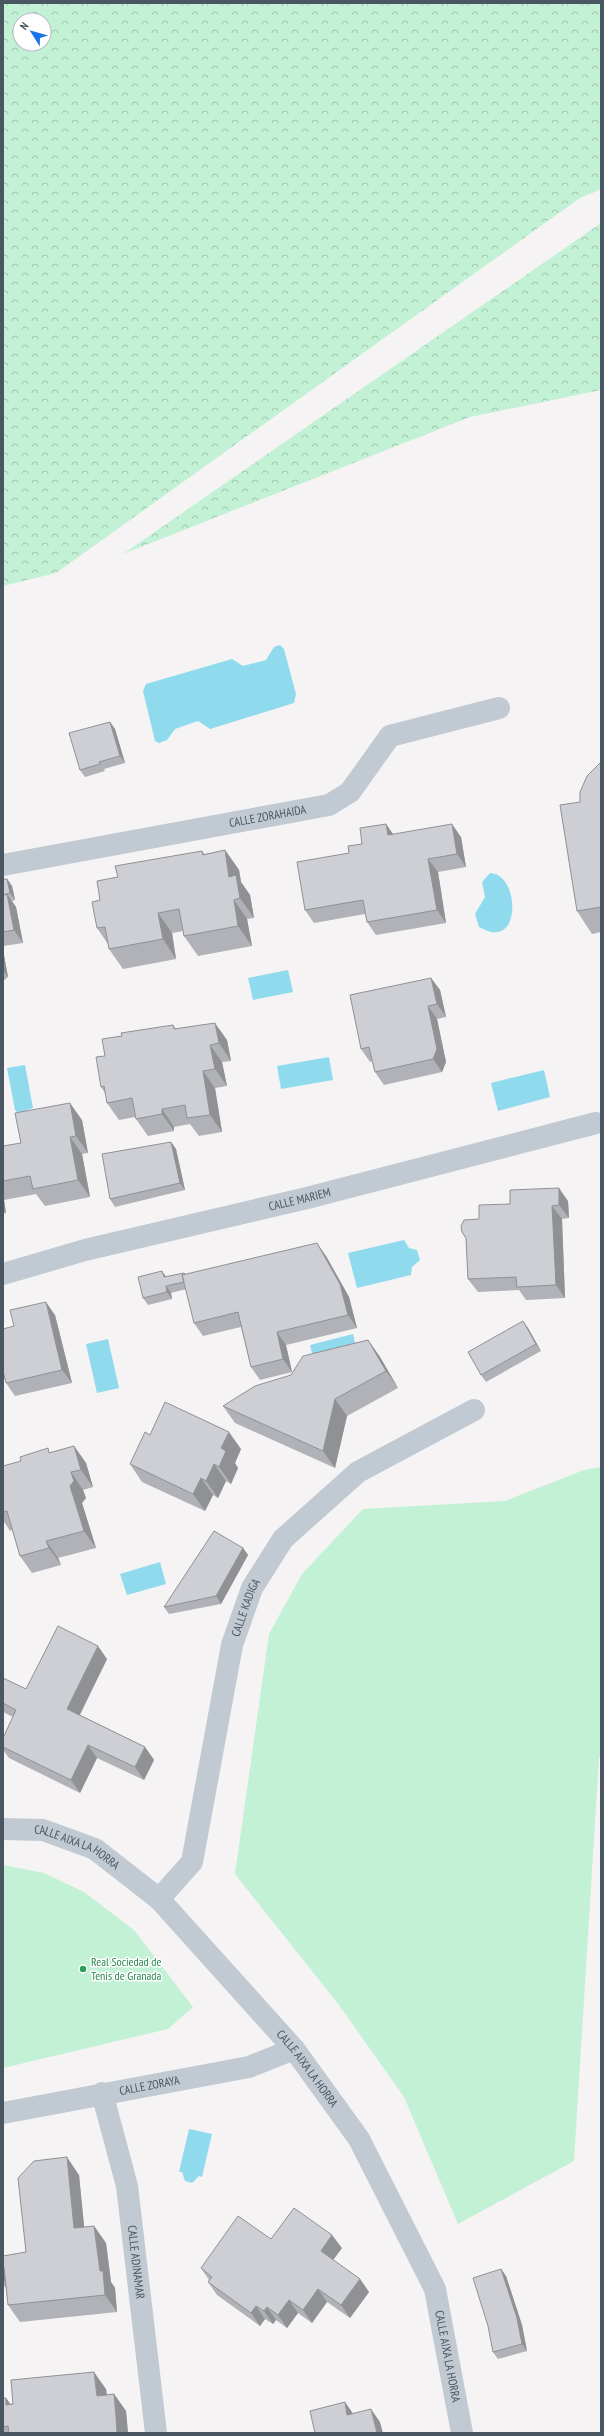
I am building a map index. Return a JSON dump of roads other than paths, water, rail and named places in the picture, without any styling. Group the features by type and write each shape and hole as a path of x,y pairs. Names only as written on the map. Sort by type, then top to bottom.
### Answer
{"street":[{"name":"CALLE ZORAHAIDA","path":"3,865 329,805 350,792 390,736 499,708"},
{"name":"CALLE MARIEM","path":"3,1274 85,1250 307,1198 596,1123"},
{"name":"CALLE KADIGA","path":"159,1899 192,1862 232,1645 252,1588 283,1539 358,1472 474,1410"},
{"name":"CALLE AIXA LA HORRA","path":"3,1829 43,1830 96,1849 159,1899 294,2049 359,2139 434,2289 462,2433"},
{"name":"CALLE ZORAYA","path":"3,2113 102,2093 249,2067 294,2049"},
{"name":"CALLE ADINAMAR","path":"102,2093 127,2186 156,2433"}],"water":[{"path":"280,645 284,649 296,694 294,703 210,729 198,721 175,729 167,740 159,743 155,741 143,691 146,684 232,659 243,666 266,660 274,647"},
{"path":"490,873 500,876 507,885 511,897 512,910 510,921 504,930 493,932 479,927 475,914 485,897 482,882"},
{"path":"288,970 293,992 253,1000 248,978"},
{"path":"329,1057 333,1080 281,1089 277,1066"},
{"path":"25,1065 33,1108 18,1113 15,1110 7,1068"},
{"path":"544,1070 550,1097 498,1111 491,1083"},
{"path":"404,1240 409,1248 417,1250 420,1260 412,1267 411,1275 357,1288 348,1253"},
{"path":"353,1334 357,1352 314,1362 310,1345"},
{"path":"108,1339 119,1388 97,1393 86,1344"},
{"path":"160,1562 166,1584 127,1595 120,1574"},
{"path":"189,2129 212,2134 202,2177 199,2176 192,2183 185,2181 182,2172 179,2172"}],"place":[{"name":"Real Sociedad de Tenis de Granada","path":"83,1969"}]}
